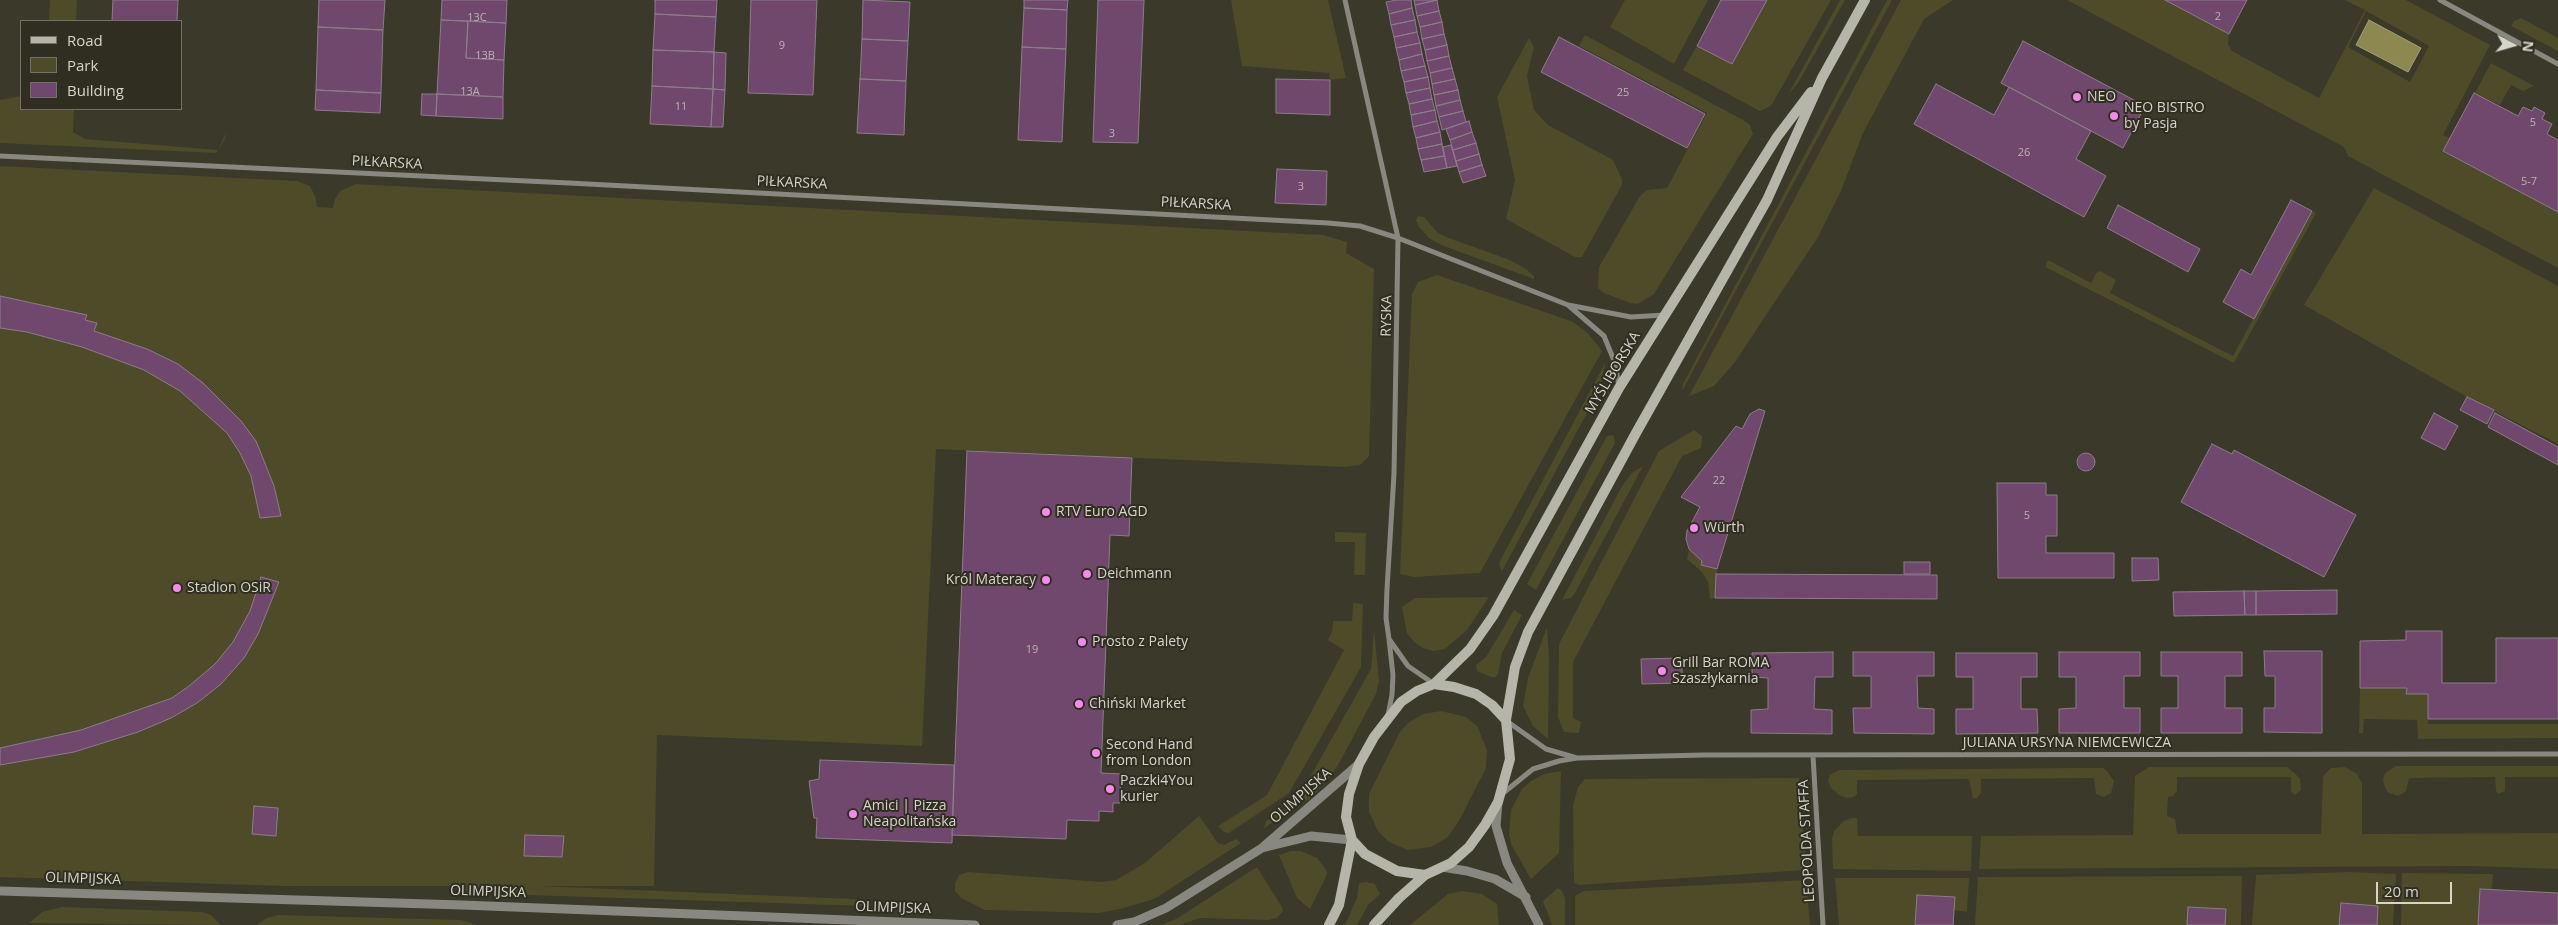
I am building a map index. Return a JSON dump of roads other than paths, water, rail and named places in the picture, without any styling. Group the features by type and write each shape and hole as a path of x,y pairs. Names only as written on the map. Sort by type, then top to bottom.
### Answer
{"main road":[{"name":"MYŚLIBORSKA","path":"1506,720 1511,684 1520,650 1636,433 1767,200 1822,78 1865,0"},
{"name":"MYŚLIBORSKA","path":"1434,684 1470,649 1494,616 1619,388 1777,137 1822,78"},
{"path":"1329,925 1339,905 1352,840 1346,817 1349,794 1359,764 1387,719 1402,702 1434,684 1454,687 1476,694 1492,705 1506,720 1510,758 1499,799 1469,847 1451,862 1425,875 1399,898 1374,925"},
{"path":"1352,840 1365,854 1385,866 1425,875"}],"street":[{"name":"RYSKA","path":"1345,0 1398,238 1394,474 1386,598 1393,682 1387,719"},
{"path":"2440,0 2558,64"},
{"name":"PIŁKARSKA","path":"0,156 569,182 1318,222 1360,226 1398,238 1568,305 1631,317 1664,315"},
{"name":"PIŁKARSKA","path":"1568,305 1604,336 1615,363 1619,388"},
{"path":"1389,639 1408,666 1434,684"},
{"name":"JULIANA URSYNA NIEMCEWICZA","path":"1506,720 1546,749 1577,758"},
{"name":"JULIANA URSYNA NIEMCEWICZA","path":"1499,799 1533,770 1559,761 1577,758 2558,754"},
{"name":"LEOPOLDA STAFFA","path":"1813,756 1818,870 1823,925"},
{"name":"OLIMPIJSKA","path":"1117,925 1149,916 1173,904 1262,848 1359,764"},
{"path":"1499,799 1496,826 1508,862 1539,925"},
{"name":"OLIMPIJSKA","path":"1262,848 1311,836 1352,840"},
{"path":"1442,867 1467,871 1495,879 1526,897"},
{"name":"OLIMPIJSKA","path":"0,891 462,905 975,925"}],"place":[{"name":"NEO","path":"2077,97"},
{"name":"NEO BISTRO by Pasja","path":"2114,116"},
{"name":"RTV Euro AGD","path":"1046,512"},
{"name":"Würth","path":"1694,528"},
{"name":"Deichmann","path":"1087,574"},
{"name":"Król Materacy","path":"1046,580"},
{"name":"Stadion OSiR","path":"177,588"},
{"name":"Prosto z Palety","path":"1082,642"},
{"name":"Grill Bar ROMA Szaszłykarnia","path":"1662,671"},
{"name":"Chiński Market","path":"1079,704"},
{"name":"Second Hand from London","path":"1096,753"},
{"name":"Paczki4You kurier","path":"1110,789"},
{"name":"Amici | Pizza Neapolitańska","path":"853,814"}]}
